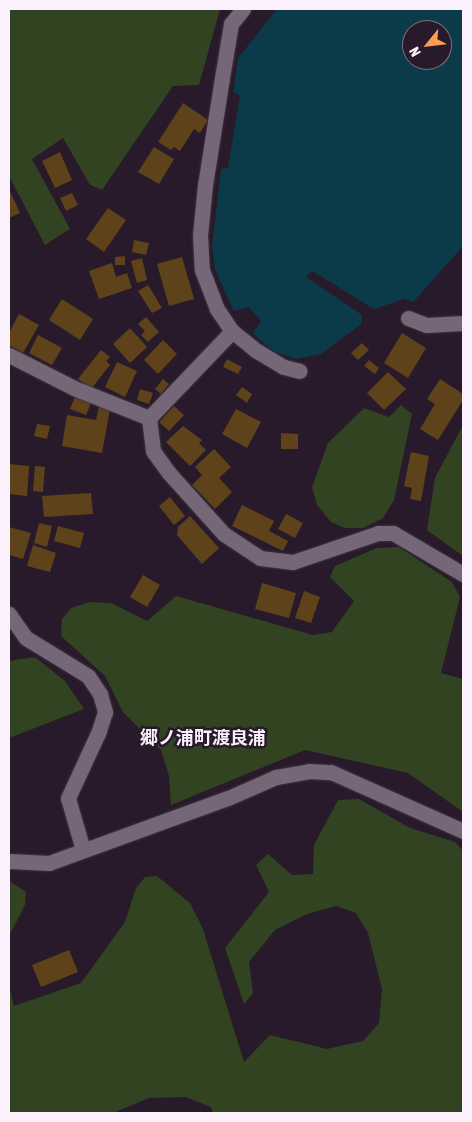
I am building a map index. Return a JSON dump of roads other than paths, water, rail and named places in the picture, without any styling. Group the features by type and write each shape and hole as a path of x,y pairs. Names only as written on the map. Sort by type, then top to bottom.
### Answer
{"street":[{"path":"243,9 231,24 200,235 202,270 218,309 232,331 257,351 284,367 300,371"},
{"path":"408,318 426,325 463,323"},
{"path":"149,418 232,331"},
{"path":"9,355 74,388 149,418"},
{"path":"149,418 153,451 169,473 224,534 260,558 293,562 378,534 393,533 463,574"},
{"path":"9,614 26,638 88,676 100,694 104,712 99,731 68,798 83,850"},
{"path":"9,861 49,863 228,798 276,777 309,771 331,772 463,830"}],"water":[{"path":"277,9 463,9 463,246 413,302 404,299 374,309 312,271 306,277 362,315 361,324 321,354 297,359 275,352 253,333 261,321 249,307 234,311 215,270 212,246 221,169 228,168 240,96 233,92 238,58"}],"district":[{"name":"郷ノ浦町渡良浦","path":"203,738"}]}
